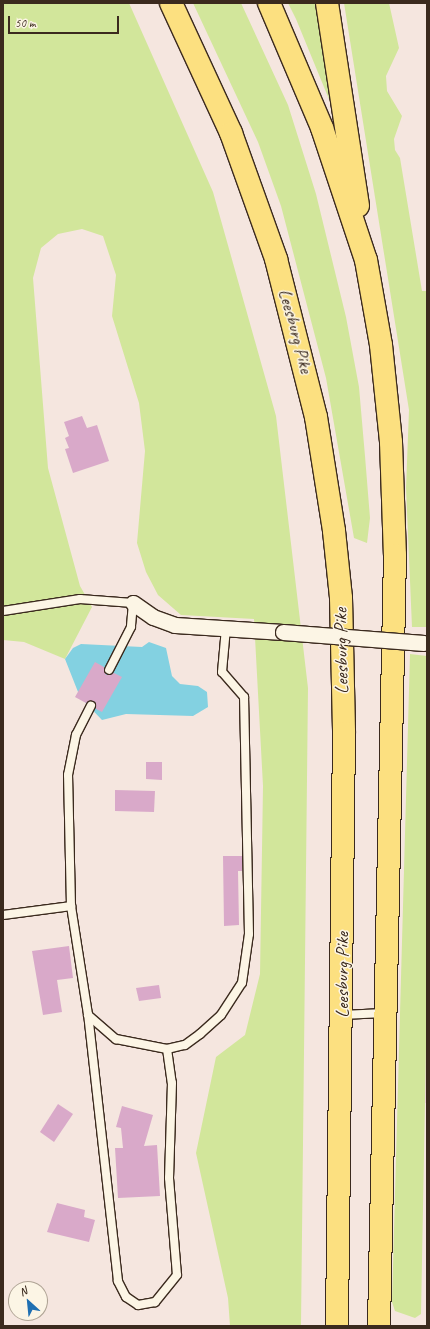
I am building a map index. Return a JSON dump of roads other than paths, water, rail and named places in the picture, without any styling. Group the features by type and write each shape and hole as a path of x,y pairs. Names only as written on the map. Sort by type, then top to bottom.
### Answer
{"highway":[{"name":"Leesburg Pike","path":"171,3 203,68 255,195 304,366 326,474 342,598 342,1015 337,1326"},
{"path":"269,3 322,128 366,260"},
{"path":"327,3 366,260 381,344 390,435 395,555 384,1013 379,1326"}],"street":[{"path":"133,603 153,617 174,625 425,643"}],"lane":[{"path":"3,611 80,599 133,603 131,627 124,644 109,670"},
{"path":"88,1015 116,1039 167,1049 185,1045 221,1015 242,983 248,934 244,697 222,672 226,628"},
{"path":"90,708 76,735 68,775 71,906 88,1015 118,1281 126,1298 138,1305 155,1302 177,1275 169,1178 172,1083 167,1049"},
{"path":"3,915 71,906"},
{"path":"342,1015 384,1013"}],"water":[{"path":"149,642 166,648 172,676 180,684 198,686 207,692 208,707 193,716 126,714 102,720 80,697 65,659 73,648 81,644 142,647"}]}
